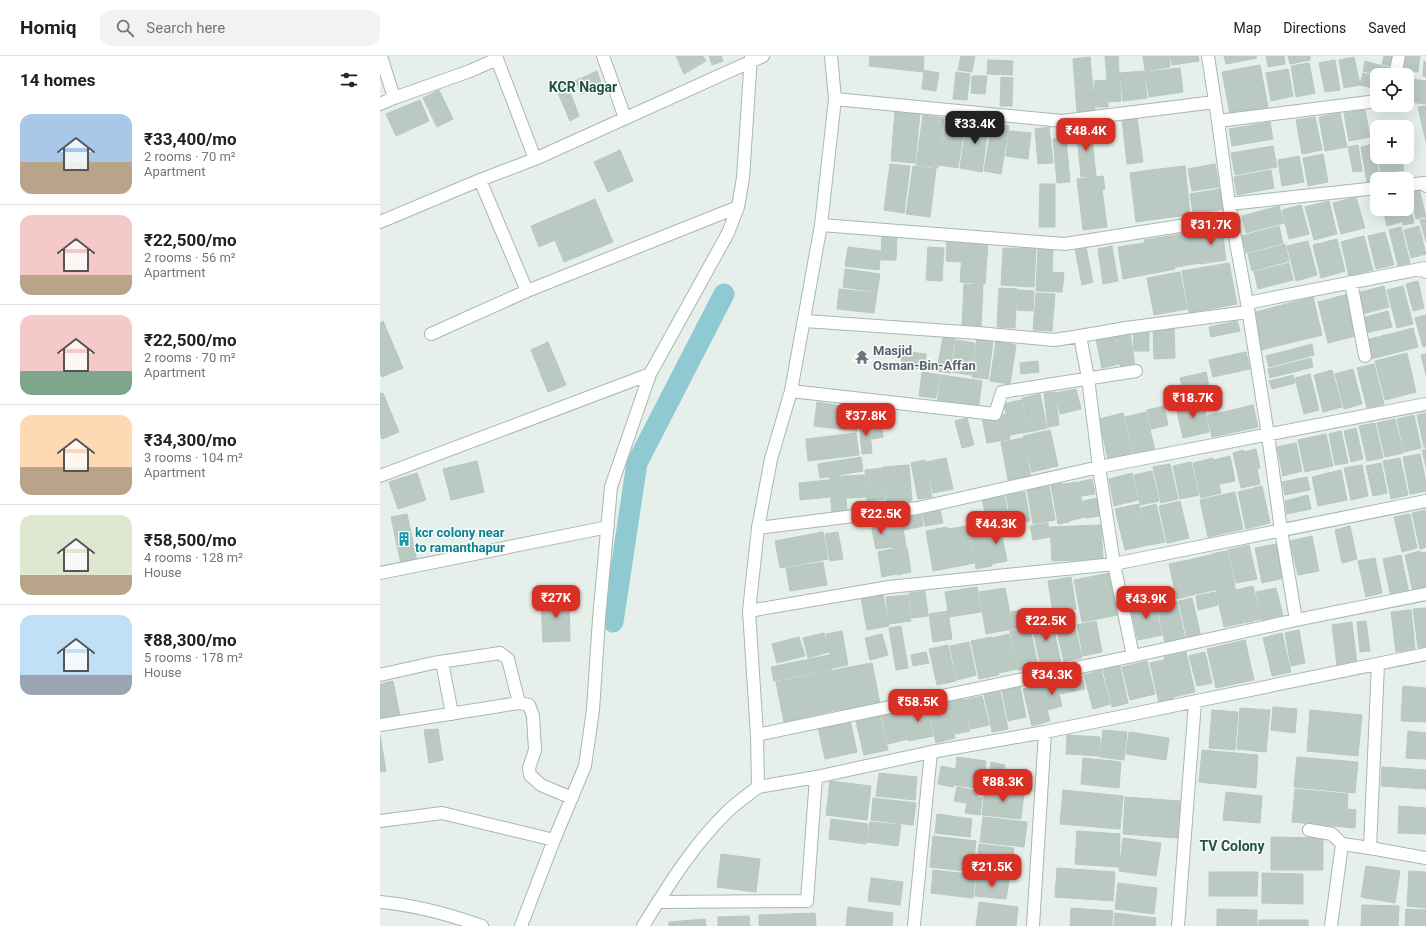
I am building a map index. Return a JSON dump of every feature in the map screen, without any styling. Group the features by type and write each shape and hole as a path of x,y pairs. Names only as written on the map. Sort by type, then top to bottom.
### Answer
{"street":[{"path":"381,56 394,98"},
{"path":"603,56 625,118"},
{"path":"380,222 534,159 625,118 751,58 763,56"},
{"path":"758,787 757,735 749,611 758,528 771,458 790,391 821,225 835,99 830,56"},
{"path":"1208,56 1216,102 1229,204 1268,434 1281,530 1296,620"},
{"path":"1397,68 1399,56"},
{"path":"380,104 470,71 500,57 534,159"},
{"path":"521,926 554,840 585,766 593,710 611,487 650,374 728,233 738,207 743,178 751,58"},
{"path":"835,99 1062,121 1216,102"},
{"path":"1218,121 1370,101"},
{"path":"480,180 527,291"},
{"path":"1414,183 1425,182 1426,186"},
{"path":"1229,204 1370,189"},
{"path":"430,334 527,291 738,207"},
{"path":"821,225 1065,244 1232,218"},
{"path":"804,321 970,332 1054,340 1247,307 1351,282 1425,268 1426,272"},
{"path":"1351,282 1365,356"},
{"path":"1080,336 1088,378 1098,467 1114,564 1133,656"},
{"path":"790,391 995,414 1002,392 1136,371"},
{"path":"380,476 650,374"},
{"path":"758,528 918,508 1098,467 1426,404"},
{"path":"749,611 889,587 1114,564 1426,501"},
{"path":"380,573 608,527"},
{"path":"757,735 1296,620 1426,594"},
{"path":"380,675 442,662 500,653 508,659 519,702"},
{"path":"643,926 701,840 727,811 758,787 816,777 931,752 1045,732 1426,654"},
{"path":"442,662 452,714"},
{"path":"1370,848 1378,664"},
{"path":"380,725 519,702 529,705 533,716 535,750 529,768 530,775 540,785 572,798"},
{"path":"1178,926 1195,702"},
{"path":"1033,926 1045,732"},
{"path":"914,925 931,752"},
{"path":"658,902 807,901 816,777"},
{"path":"380,820 442,813 554,840"},
{"path":"1309,830 1332,834 1342,844 1426,858"},
{"path":"1331,926 1342,844"},
{"path":"380,902 404,904 451,915 482,926"}],"building":[{"path":"676,56 703,56 706,61 684,74"},
{"path":"709,56 721,56 723,61 712,65"},
{"path":"870,56 924,56 923,72 869,66"},
{"path":"961,56 975,56 972,72 958,70"},
{"path":"1105,56 1118,56 1121,101 1109,102"},
{"path":"1143,56 1169,56 1170,67 1145,71"},
{"path":"1170,56 1198,56 1199,61 1172,65"},
{"path":"1224,56 1256,56 1257,58 1226,64"},
{"path":"1266,56 1284,56 1285,64 1268,67"},
{"path":"1288,56 1310,56 1310,60 1290,64"},
{"path":"1384,56 1397,56 1394,67 1382,64"},
{"path":"1402,56 1420,56 1418,72 1414,72 1414,68 1400,68"},
{"path":"1090,57 1095,111 1077,112 1073,59"},
{"path":"1354,57 1360,85 1344,88 1339,60"},
{"path":"988,60 1013,61 1012,75 987,74"},
{"path":"1335,60 1340,90 1325,92 1319,63"},
{"path":"1365,61 1390,68 1370,68 1370,73 1363,71"},
{"path":"1424,61 1426,62 1426,77 1423,76"},
{"path":"1309,63 1315,93 1296,97 1291,66"},
{"path":"1260,65 1268,107 1230,114 1222,72"},
{"path":"1180,68 1183,92 1149,97 1145,72"},
{"path":"1288,69 1293,96 1271,101 1266,73"},
{"path":"924,70 939,73 936,91 922,89"},
{"path":"597,71 602,86 581,94 575,81"},
{"path":"1144,71 1147,98 1123,101 1120,73"},
{"path":"956,72 970,74 967,100 953,99"},
{"path":"1363,73 1370,75 1370,87 1360,85"},
{"path":"972,76 987,76 985,94 971,93"},
{"path":"1001,77 1013,78 1012,106 1000,106"},
{"path":"1414,79 1426,81 1426,104 1414,103"},
{"path":"1107,80 1108,107 1095,107 1094,81"},
{"path":"566,81 579,116 570,121 555,86"},
{"path":"439,90 453,119 437,127 423,98"},
{"path":"420,100 429,121 396,136 386,114"},
{"path":"1426,106 1426,142 1418,107"},
{"path":"1365,110 1370,137 1349,141 1344,113"},
{"path":"895,111 920,113 915,163 891,161"},
{"path":"1340,113 1347,147 1325,151 1319,117"},
{"path":"923,115 944,118 938,168 916,165"},
{"path":"1315,117 1322,150 1302,154 1296,120"},
{"path":"946,118 965,121 958,168 939,165"},
{"path":"1137,118 1143,162 1127,164 1122,119"},
{"path":"967,119 989,122 982,172 960,168"},
{"path":"1270,122 1273,139 1232,146 1229,129"},
{"path":"992,123 1009,126 1001,174 984,171"},
{"path":"1091,126 1096,176 1081,177 1076,127"},
{"path":"1049,127 1053,163 1038,164 1035,129"},
{"path":"1009,131 1031,133 1028,159 1006,156"},
{"path":"1066,138 1070,182 1057,183 1053,139"},
{"path":"1358,145 1362,171 1353,172 1348,147"},
{"path":"1370,145 1370,164 1377,164 1379,172 1370,172 1370,181 1367,182 1361,147"},
{"path":"1273,146 1277,167 1235,175 1231,153"},
{"path":"620,150 633,181 608,192 594,162"},
{"path":"1323,154 1328,182 1308,186 1303,158"},
{"path":"1299,156 1304,182 1282,186 1278,160"},
{"path":"890,164 910,166 904,213 884,210"},
{"path":"1215,164 1219,187 1192,191 1188,169"},
{"path":"1379,164 1403,164 1404,170 1392,172 1381,172"},
{"path":"913,166 936,169 930,217 906,214"},
{"path":"1185,166 1190,215 1165,218 1159,169"},
{"path":"1158,169 1164,218 1136,222 1130,173"},
{"path":"1271,170 1274,188 1237,195 1234,177"},
{"path":"1103,176 1105,189 1102,190 1107,227 1083,230 1077,179"},
{"path":"1040,184 1055,184 1055,227 1039,227"},
{"path":"1419,188 1426,217 1416,219 1414,211 1414,189"},
{"path":"1220,189 1224,209 1193,214 1190,194"},
{"path":"1356,197 1365,228 1341,234 1333,203"},
{"path":"595,199 613,242 564,262 555,240 539,247 531,226"},
{"path":"1329,201 1337,234 1314,240 1305,207"},
{"path":"1301,205 1309,234 1289,239 1282,210"},
{"path":"1279,206 1284,223 1246,233 1242,216"},
{"path":"1385,216 1400,216 1401,222 1387,226"},
{"path":"1401,216 1412,216 1414,223 1403,225"},
{"path":"1426,219 1426,242 1420,220"},
{"path":"1279,226 1283,243 1246,253 1242,236"},
{"path":"1419,226 1426,254 1411,258 1404,230"},
{"path":"1222,227 1226,260 1200,264 1196,231"},
{"path":"1401,227 1410,263 1398,266 1389,230"},
{"path":"1195,232 1200,263 1176,267 1170,236"},
{"path":"1385,232 1394,265 1376,269 1368,236"},
{"path":"882,233 897,234 896,260 881,260"},
{"path":"1170,236 1175,269 1150,274 1144,240"},
{"path":"1364,236 1373,270 1349,276 1341,242"},
{"path":"947,239 962,240 961,262 946,261"},
{"path":"1337,239 1345,271 1321,278 1313,245"},
{"path":"1308,241 1317,275 1296,281 1287,246"},
{"path":"963,242 988,244 985,284 960,282"},
{"path":"1144,243 1149,274 1123,279 1118,247"},
{"path":"1285,244 1289,261 1252,271 1248,254"},
{"path":"1112,246 1118,281 1103,284 1098,249"},
{"path":"848,247 881,251 879,270 845,266"},
{"path":"928,247 944,248 942,281 926,280"},
{"path":"1086,247 1093,282 1082,285 1075,249"},
{"path":"1003,248 1036,249 1034,287 1001,285"},
{"path":"1038,249 1053,250 1052,272 1064,273 1062,292 1036,291"},
{"path":"1229,263 1237,304 1189,313 1182,271"},
{"path":"1289,263 1293,280 1258,289 1254,272"},
{"path":"845,269 880,274 877,292 843,287"},
{"path":"1180,272 1187,309 1154,315 1147,278"},
{"path":"1418,281 1424,308 1413,311 1406,284"},
{"path":"964,284 983,285 981,326 962,325"},
{"path":"1384,286 1389,307 1362,314 1357,293"},
{"path":"1403,286 1413,324 1397,328 1387,290"},
{"path":"999,288 1017,289 1015,328 997,327"},
{"path":"839,289 877,293 874,313 837,309"},
{"path":"1018,290 1034,291 1033,311 1017,310"},
{"path":"1036,293 1055,294 1052,331 1033,330"},
{"path":"1348,294 1359,335 1328,343 1318,302"},
{"path":"1313,297 1322,335 1261,350 1252,313"},
{"path":"1388,311 1392,327 1366,333 1362,318"},
{"path":"1426,315 1426,346 1423,347 1415,318"},
{"path":"383,321 403,368 382,377 380,373 380,323"},
{"path":"1237,321 1240,331 1211,337 1209,327"},
{"path":"1153,326 1174,326 1175,358 1154,359"},
{"path":"1413,328 1418,347 1371,359 1366,340"},
{"path":"1149,330 1149,351 1134,351 1133,331"},
{"path":"1130,332 1135,367 1121,369 1116,333"},
{"path":"943,336 955,338 950,373 937,371"},
{"path":"1115,336 1120,364 1102,368 1096,339"},
{"path":"977,339 993,342 988,379 972,377"},
{"path":"956,340 975,343 971,375 952,372"},
{"path":"996,341 1016,345 1010,384 990,381"},
{"path":"548,342 566,385 548,392 531,350"},
{"path":"1312,344 1314,355 1269,367 1266,356"},
{"path":"902,351 926,354 925,369 901,367"},
{"path":"1246,352 1250,369 1213,377 1209,360"},
{"path":"1407,353 1416,392 1385,400 1375,361"},
{"path":"1426,354 1426,375 1421,355"},
{"path":"1311,358 1313,367 1270,378 1268,369"},
{"path":"1038,361 1039,372 1021,374 1020,363"},
{"path":"1374,364 1384,404 1367,408 1357,368"},
{"path":"1353,369 1362,404 1344,409 1335,374"},
{"path":"1332,370 1342,407 1323,412 1314,375"},
{"path":"922,372 940,375 936,398 919,396"},
{"path":"1206,372 1209,387 1184,393 1180,378"},
{"path":"1310,374 1319,410 1304,414 1295,378"},
{"path":"941,375 982,381 978,410 937,404"},
{"path":"1293,375 1295,383 1272,389 1269,381"},
{"path":"1076,389 1081,409 1060,414 1055,393"},
{"path":"1055,392 1059,425 1048,427 1044,393"},
{"path":"383,393 399,432 382,439 380,433 380,394"},
{"path":"1040,394 1047,428 1029,432 1022,398"},
{"path":"1021,400 1028,432 1010,435 1004,404"},
{"path":"1203,401 1209,432 1183,438 1176,407"},
{"path":"817,402 859,409 857,431 814,426"},
{"path":"1253,405 1258,427 1212,437 1207,416"},
{"path":"1164,406 1168,425 1151,429 1147,410"},
{"path":"1146,412 1155,451 1134,456 1125,417"},
{"path":"1123,413 1132,453 1108,459 1099,419"},
{"path":"1426,413 1426,447 1424,447 1417,415"},
{"path":"1005,414 1010,439 987,443 982,418"},
{"path":"1414,415 1421,448 1404,452 1397,419"},
{"path":"881,418 883,437 872,439 870,419"},
{"path":"967,418 974,445 962,448 955,421"},
{"path":"1395,419 1403,453 1385,457 1377,423"},
{"path":"869,420 872,453 862,454 859,421"},
{"path":"1375,423 1383,458 1367,461 1359,426"},
{"path":"1356,428 1363,459 1351,462 1344,431"},
{"path":"1050,430 1058,466 1032,472 1023,436"},
{"path":"1341,431 1348,463 1335,465 1329,434"},
{"path":"856,433 859,455 808,461 806,439"},
{"path":"1326,434 1333,466 1305,472 1298,440"},
{"path":"1023,438 1031,476 1008,480 1001,442"},
{"path":"1296,443 1302,471 1283,476 1277,447"},
{"path":"1256,449 1260,468 1257,469 1260,484 1241,488 1233,453"},
{"path":"1426,449 1426,467 1422,450"},
{"path":"1420,454 1426,483 1426,491 1410,494 1403,457"},
{"path":"1230,456 1235,481 1220,484 1214,460"},
{"path":"861,457 863,471 820,478 818,464"},
{"path":"946,458 953,489 933,493 926,462"},
{"path":"1213,458 1221,493 1201,498 1193,463"},
{"path":"1400,458 1408,495 1391,499 1383,461"},
{"path":"925,460 932,497 918,499 911,463"},
{"path":"477,461 484,492 451,500 443,469"},
{"path":"1191,462 1199,495 1180,499 1173,466"},
{"path":"1381,463 1387,493 1373,496 1366,466"},
{"path":"1170,464 1178,499 1161,503 1153,467"},
{"path":"909,465 912,501 887,503 883,467"},
{"path":"1362,465 1368,496 1351,500 1344,468"},
{"path":"883,468 885,499 867,501 865,470"},
{"path":"1341,470 1347,500 1318,506 1312,477"},
{"path":"1152,471 1159,501 1140,505 1134,475"},
{"path":"417,473 426,500 398,509 389,482"},
{"path":"1132,473 1138,500 1114,506 1109,479"},
{"path":"864,475 866,497 847,498 845,476"},
{"path":"845,476 847,513 832,514 829,477"},
{"path":"1307,477 1310,490 1285,495 1282,482"},
{"path":"1092,479 1095,494 1081,496 1079,482"},
{"path":"828,480 830,497 800,500 799,483"},
{"path":"1078,482 1085,517 1069,521 1063,484"},
{"path":"1062,483 1069,522 1058,524 1051,485"},
{"path":"1049,486 1055,520 1033,524 1027,490"},
{"path":"1262,486 1270,523 1246,529 1238,492"},
{"path":"1025,492 1030,521 1012,525 1006,495"},
{"path":"1235,492 1243,529 1208,537 1200,500"},
{"path":"1004,494 1009,520 987,524 982,498"},
{"path":"1308,495 1311,509 1287,514 1285,501"},
{"path":"1097,498 1100,516 1086,518 1083,501"},
{"path":"1180,501 1189,538 1167,543 1159,506"},
{"path":"1139,504 1148,545 1125,550 1115,509"},
{"path":"1156,504 1165,542 1149,545 1141,508"},
{"path":"940,510 943,523 925,526 922,513"},
{"path":"1426,510 1426,547 1420,549 1412,513"},
{"name":"kcr colony near to ramanthapur","path":"407,514 417,561 401,564 391,517"},
{"path":"1410,514 1417,548 1402,552 1394,517"},
{"path":"921,515 923,526 904,530 902,518"},
{"path":"901,517 906,546 892,548 887,520"},
{"path":"886,521 891,547 876,549 871,524"},
{"path":"1048,523 1050,537 1033,540 1030,526"},
{"path":"1101,525 1103,559 1052,561 1050,527"},
{"path":"967,526 974,563 955,567 948,529"},
{"path":"985,526 992,566 976,569 969,529"},
{"path":"1000,526 1007,561 992,564 986,529"},
{"path":"1350,526 1357,559 1342,563 1335,530"},
{"path":"947,527 954,567 933,571 926,531"},
{"path":"823,532 828,559 780,568 775,541"},
{"path":"838,532 843,559 830,561 825,534"},
{"path":"1312,536 1319,571 1298,575 1290,541"},
{"path":"1276,544 1284,578 1262,583 1255,548"},
{"path":"1249,545 1257,579 1236,583 1228,550"},
{"path":"907,547 911,572 897,575 892,549"},
{"path":"891,549 896,574 882,577 878,552"},
{"path":"1227,551 1235,586 1218,590 1211,554"},
{"path":"1420,551 1426,581 1426,590 1413,593 1405,555"},
{"path":"1426,552 1426,576 1421,553"},
{"path":"1210,555 1218,589 1197,594 1189,560"},
{"path":"1401,555 1409,593 1391,597 1383,559"},
{"path":"1375,558 1382,593 1366,597 1358,561"},
{"path":"1188,560 1196,594 1177,599 1169,564"},
{"path":"823,562 827,585 790,591 786,568"},
{"path":"1110,573 1118,615 1082,622 1074,580"},
{"path":"1071,577 1076,609 1053,613 1048,581"},
{"path":"1253,586 1261,619 1244,623 1236,590"},
{"path":"977,587 981,612 949,617 945,592"},
{"path":"1235,587 1243,623 1224,627 1216,591"},
{"path":"1005,588 1013,629 986,634 979,592"},
{"path":"1276,588 1283,615 1262,620 1256,592"},
{"path":"925,591 928,616 912,618 909,593"},
{"path":"1215,592 1218,605 1198,610 1196,596"},
{"path":"883,595 889,626 867,630 861,598"},
{"path":"908,595 911,621 889,624 886,597"},
{"path":"569,597 570,641 543,642 541,598"},
{"path":"1192,598 1201,637 1187,640 1179,601"},
{"path":"1154,600 1162,635 1138,640 1130,606"},
{"path":"1177,601 1185,639 1165,643 1157,605"},
{"path":"1426,608 1426,647 1418,648 1413,609"},
{"path":"1027,609 1030,625 1014,629 1011,612"},
{"path":"1411,610 1415,649 1396,652 1391,612"},
{"path":"948,611 952,639 933,642 929,614"},
{"path":"1072,614 1082,658 1064,662 1054,618"},
{"path":"1051,617 1061,663 1041,667 1031,621"},
{"path":"1096,621 1102,652 1083,656 1077,625"},
{"path":"1366,621 1370,651 1360,652 1357,622"},
{"path":"1352,622 1357,664 1337,666 1332,625"},
{"path":"901,626 908,668 896,670 889,628"},
{"path":"1030,628 1038,666 1018,670 1010,631"},
{"path":"1299,630 1305,663 1291,666 1285,633"},
{"path":"842,631 848,665 832,668 826,634"},
{"path":"824,633 829,652 808,658 803,638"},
{"path":"1282,633 1291,672 1272,676 1263,638"},
{"path":"882,634 888,655 870,660 865,638"},
{"path":"1009,634 1017,669 999,673 992,638"},
{"path":"799,637 805,656 777,663 772,644"},
{"path":"991,637 999,675 979,679 971,641"},
{"path":"1245,640 1254,680 1216,688 1207,649"},
{"path":"969,642 976,675 957,680 950,646"},
{"path":"948,645 956,681 937,685 929,649"},
{"path":"926,652 929,663 913,666 911,655"},
{"path":"1186,652 1195,692 1173,697 1164,657"},
{"path":"1205,652 1212,683 1197,686 1189,656"},
{"path":"829,655 832,669 774,681 771,667"},
{"path":"1164,660 1173,700 1159,703 1150,663"},
{"path":"1147,661 1155,694 1130,700 1122,667"},
{"path":"872,663 880,704 842,711 834,670"},
{"path":"1120,666 1128,703 1112,707 1103,670"},
{"path":"833,670 841,709 784,722 776,682"},
{"path":"1101,670 1110,704 1093,709 1084,675"},
{"path":"1082,676 1085,689 1060,694 1057,680"},
{"path":"393,681 400,716 380,720 380,684"},
{"path":"1056,682 1062,706 1048,710 1042,686"},
{"path":"1041,685 1050,721 1032,726 1023,689"},
{"path":"1020,686 1026,717 1008,721 1002,690"},
{"path":"1403,686 1426,688 1426,722 1401,721"},
{"path":"1000,691 1008,729 992,732 984,694"},
{"path":"982,696 989,725 971,729 964,700"},
{"path":"963,699 970,731 955,734 948,702"},
{"path":"947,703 955,738 936,743 928,708"},
{"path":"926,704 933,736 909,741 902,710"},
{"path":"1273,707 1297,709 1295,733 1271,730"},
{"path":"1240,708 1270,710 1266,752 1237,749"},
{"path":"901,710 908,739 888,744 881,714"},
{"path":"1212,710 1238,712 1235,750 1209,748"},
{"path":"1310,710 1362,715 1358,756 1307,751"},
{"path":"880,716 888,750 864,755 856,722"},
{"path":"850,720 857,752 825,759 818,727"},
{"path":"438,729 443,760 429,763 424,730"},
{"path":"1103,730 1127,732 1124,760 1100,757"},
{"path":"1408,731 1426,733 1426,759 1406,758"},
{"path":"1129,732 1169,738 1166,760 1126,754"},
{"path":"380,735 386,771 380,772"},
{"path":"1067,735 1100,737 1100,756 1066,754"},
{"path":"1202,750 1258,755 1256,788 1199,782"},
{"path":"957,757 986,761 983,789 954,785"},
{"path":"1297,757 1358,762 1355,793 1294,787"},
{"path":"1083,758 1121,762 1119,788 1081,784"},
{"path":"991,762 1005,765 1004,774 1011,775 1009,786 987,782"},
{"path":"941,766 956,769 953,787 938,784"},
{"path":"1382,767 1426,770 1426,789 1381,786"},
{"path":"879,773 917,777 915,800 876,796"},
{"path":"830,781 871,786 867,820 826,815"},
{"path":"957,787 979,791 977,798 982,798 980,815 965,813 967,803 954,801"},
{"path":"985,787 1024,792 1021,819 982,815"},
{"path":"1295,789 1348,794 1347,809 1356,810 1355,828 1292,822"},
{"path":"1063,790 1123,796 1120,829 1060,824"},
{"path":"1226,792 1262,796 1260,823 1223,820"},
{"path":"1125,797 1180,801 1178,838 1123,834"},
{"path":"873,798 916,803 913,825 871,820"},
{"path":"1399,806 1426,808 1426,834 1398,833"},
{"path":"937,814 972,819 970,837 935,833"},
{"path":"983,817 1027,822 1024,847 980,842"},
{"path":"831,819 868,824 866,844 829,839"},
{"path":"870,822 901,825 898,846 867,842"},
{"path":"1077,831 1120,834 1119,867 1075,864"},
{"path":"933,836 976,841 973,872 930,867"},
{"path":"1271,837 1323,838 1323,870 1271,870"},
{"path":"1123,838 1161,843 1156,876 1119,871"},
{"path":"979,844 1014,848 1011,874 976,869"},
{"path":"721,854 760,859 756,892 717,887"},
{"path":"1366,866 1400,871 1395,903 1361,897"},
{"path":"1057,868 1115,872 1113,901 1055,897"},
{"path":"933,870 976,875 973,898 931,893"},
{"path":"1409,871 1426,872 1426,908 1407,906"},
{"path":"1209,872 1258,872 1257,896 1209,896"},
{"path":"1262,873 1303,874 1303,904 1262,903"},
{"path":"977,876 1009,880 1006,899 975,896"},
{"path":"871,878 903,882 900,905 868,901"},
{"path":"1118,883 1157,888 1154,914 1115,909"},
{"path":"979,902 1018,907 1016,926 976,926"},
{"path":"1362,905 1399,906 1398,926 1361,926"},
{"path":"848,907 893,913 892,926 846,926"},
{"path":"1071,908 1113,911 1112,926 1070,926"},
{"path":"1217,909 1257,910 1257,926 1217,926"},
{"path":"1406,909 1426,910 1426,926 1405,926"},
{"path":"815,913 816,926 759,926 759,915"},
{"path":"1115,913 1156,918 1155,926 1114,926"},
{"path":"749,916 750,926 718,926 718,917"},
{"path":"705,919 706,926 669,926 669,922"},
{"path":"1259,920 1308,920 1308,926 1259,926"}],"waterway":[{"path":"613,622 637,463 724,294"}],"place":[{"name":"Masjid Osman-Bin-Affan","path":"862,357"},
{"name":"kcr colony near to ramanthapur","path":"404,539"}],"district":[{"name":"KCR Nagar","path":"583,87"},
{"name":"TV Colony","path":"1232,846"}]}
